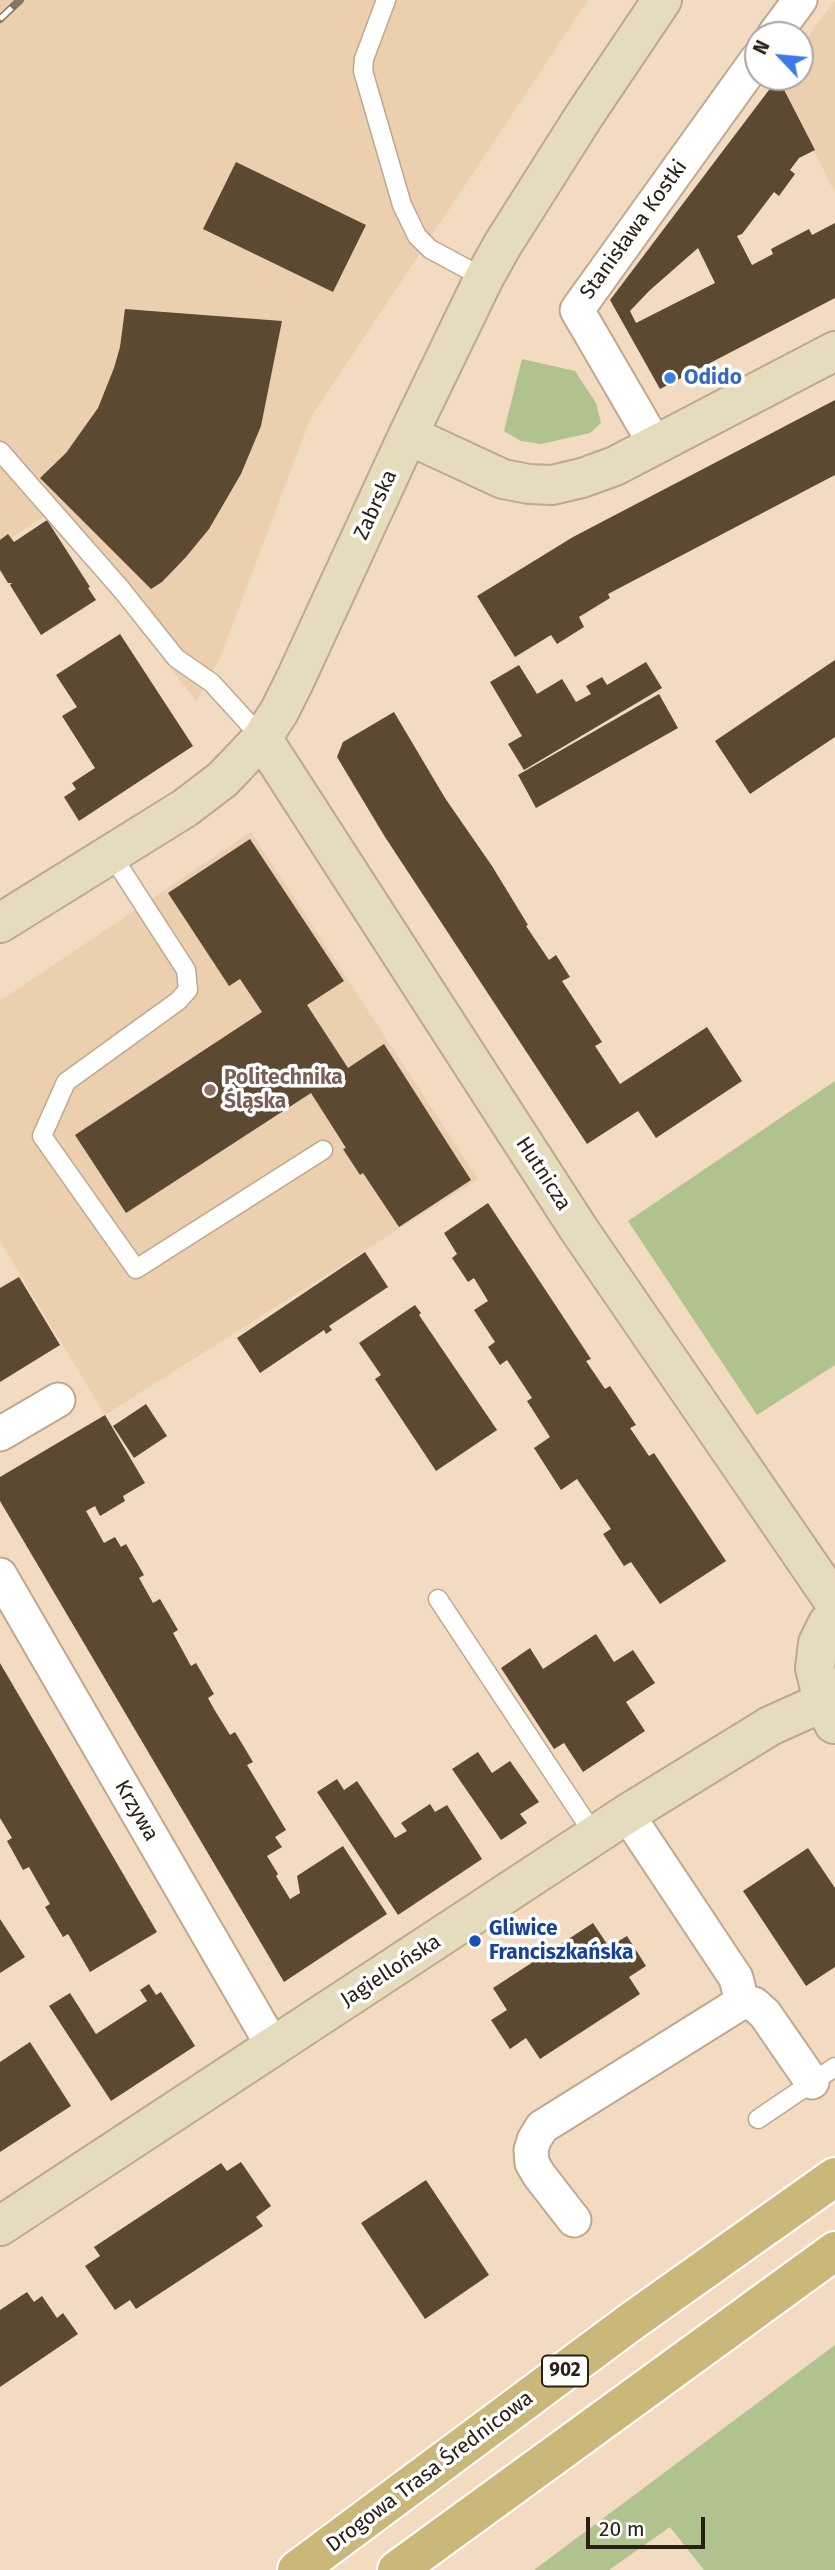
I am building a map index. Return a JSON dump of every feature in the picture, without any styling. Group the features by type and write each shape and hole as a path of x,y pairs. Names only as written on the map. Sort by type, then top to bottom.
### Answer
{"main road":[{"name":"Drogowa Trasa Średnicowa","path":"297,2570 632,2321 835,2177"},
{"path":"397,2570 835,2251"}],"street":[{"name":"Zabrska","path":"0,923 185,808 223,779 262,738 290,691 484,278 584,116 662,0"},
{"path":"785,21 800,0"},
{"name":"Stanisława Kostki","path":"656,444 576,310 744,77"},
{"path":"408,435 503,479 552,485 615,466 835,351"},
{"name":"Hutnicza","path":"262,738 578,1228 835,1603"},
{"path":"0,1434 58,1400"},
{"name":"Krzywa","path":"0,1575 274,2048"},
{"path":"829,1714 815,1668 818,1643 828,1623 835,1619"},
{"name":"Jagiellońska","path":"0,2226 627,1814 770,1726 829,1714"},
{"path":"627,1814 736,1978 742,2003"},
{"path":"575,2220 532,2163 531,2150 542,2127 742,2003 754,2004 824,2074"}],"lane":[{"path":"386,0 364,59 363,71 402,205 417,236 429,249 484,278"},
{"path":"0,451 121,589 176,658 212,682 262,738"},
{"path":"111,855 186,970 188,990 178,1001 66,1082 42,1136 136,1269 323,1150"},
{"path":"438,1599 595,1836"},
{"path":"758,2119 824,2074"}],"shaded area":[{"path":"0,0 588,0 311,417 220,658 196,701 51,512 0,545"},
{"path":"835,0 835,193 784,91 814,91 814,29"},
{"name":"Politechnika Śląska","path":"251,832 478,1179 105,1415 0,1241 0,1001"}],"green space":[{"path":"522,359 575,371 596,403 601,423 590,433 541,444 521,441 504,431"},
{"path":"835,1081 835,1365 757,1415 628,1221"},
{"path":"835,2345 835,2570 704,2570 670,2527 609,2570 534,2570"}],"building":[{"path":"768,91 785,91 815,150 799,158 790,170 795,174 779,196 774,192 742,234 737,236 752,265 773,254 771,249 809,229 812,235 835,223 835,298 660,389 610,300","holes":["698,248 715,283 636,323 630,311"]},
{"path":"236,162 366,225 333,292 203,229"},
{"path":"125,309 282,321 261,426 241,474 209,529 162,582 151,589 40,478 66,453 98,408 120,347"},
{"path":"835,400 835,475 608,594 610,598 579,617 584,627 557,644 551,635 515,657 477,596 573,537"},
{"path":"47,520 96,600 41,635 10,585 12,583 8,583 0,570 0,540 8,534 14,542"},
{"path":"120,634 193,746 79,821 64,797 76,789 72,783 95,768 62,716 77,707 56,675"},
{"path":"835,660 835,737 750,794 715,741"},
{"path":"646,662 662,688 524,770 508,744 522,736 490,682 519,665 537,694 562,679 576,702 591,694 586,686 602,677 607,685"},
{"path":"659,694 678,728 536,808 518,775"},
{"path":"394,712 445,798 492,866 528,925 526,926 549,960 556,955 570,977 562,981 602,1042 595,1046 620,1084 707,1027 742,1081 656,1138 638,1111 587,1144 385,837 337,757 343,742"},
{"path":"250,839 344,981 307,1005 348,1068 384,1044 471,1180 399,1227 363,1173 360,1175 311,1093 126,1213 75,1135 262,1012 240,979 229,986 168,893"},
{"path":"488,1203 591,1359 586,1361 605,1389 610,1386 636,1425 630,1428 649,1456 654,1453 726,1561 660,1604 631,1562 624,1566 603,1534 611,1529 577,1479 561,1490 534,1448 550,1437 527,1401 532,1398 507,1360 500,1365 488,1347 495,1342 474,1310 488,1301 474,1278 468,1282 452,1258 457,1254 444,1233"},
{"path":"365,1252 388,1287 329,1326 332,1330 326,1334 324,1330 260,1373 237,1338"},
{"path":"19,1277 60,1345 0,1382 0,1288"},
{"path":"415,1305 421,1313 419,1315 497,1430 436,1471 375,1379 381,1375 359,1343"},
{"path":"146,1404 167,1436 134,1458 113,1426"},
{"path":"105,1415 145,1483 123,1496 125,1501 100,1516 95,1506 86,1511 104,1543 115,1537 121,1547 126,1544 144,1575 139,1578 153,1603 160,1599 178,1630 173,1633 191,1666 196,1663 214,1694 208,1698 214,1709 230,1735 235,1732 253,1762 247,1765 286,1830 275,1837 282,1847 267,1856 278,1874 276,1876 290,1899 300,1893 297,1876 343,1846 387,1914 284,1982 0,1501 0,1477"},
{"path":"596,1634 614,1662 633,1650 655,1683 626,1702 645,1731 583,1772 564,1743 554,1749 501,1668 530,1648 543,1669"},
{"path":"0,1663 157,1932 90,1972 68,1934 63,1937 45,1907 50,1904 29,1867 23,1870 7,1841 12,1838 0,1818"},
{"path":"478,1752 492,1773 510,1761 539,1802 520,1814 527,1823 501,1840 452,1769"},
{"path":"337,1779 344,1790 357,1781 395,1838 407,1831 401,1823 430,1804 435,1812 447,1805 482,1859 398,1915 317,1792"},
{"path":"808,1848 835,1888 835,1967 806,1986 743,1891"},
{"path":"0,1919 25,1957 0,1973"},
{"path":"593,1923 609,1947 627,1936 646,1966 629,1977 640,1994 540,2059 526,2038 510,2049 491,2020 507,2010 493,1988"},
{"path":"149,1984 156,1995 161,1992 195,2046 111,2101 49,2006 70,1993 96,2034 147,2001 140,1990"},
{"path":"30,2042 71,2106 0,2152 0,2062"},
{"path":"241,2162 271,2206 256,2217 263,2226 136,2309 130,2300 115,2310 85,2266 100,2256 94,2247 221,2163 227,2171"},
{"path":"426,2180 489,2275 425,2319 361,2223"},
{"path":"27,2292 34,2302 42,2296 57,2318 63,2313 78,2334 0,2387 0,2310"}],"railway":[{"path":"0,19 20,0"}],"place":[{"name":"Odido","path":"670,378"},
{"name":"Politechnika Śląska","path":"210,1090"},
{"name":"Gliwice Franciszkańska","path":"475,1941"}]}
